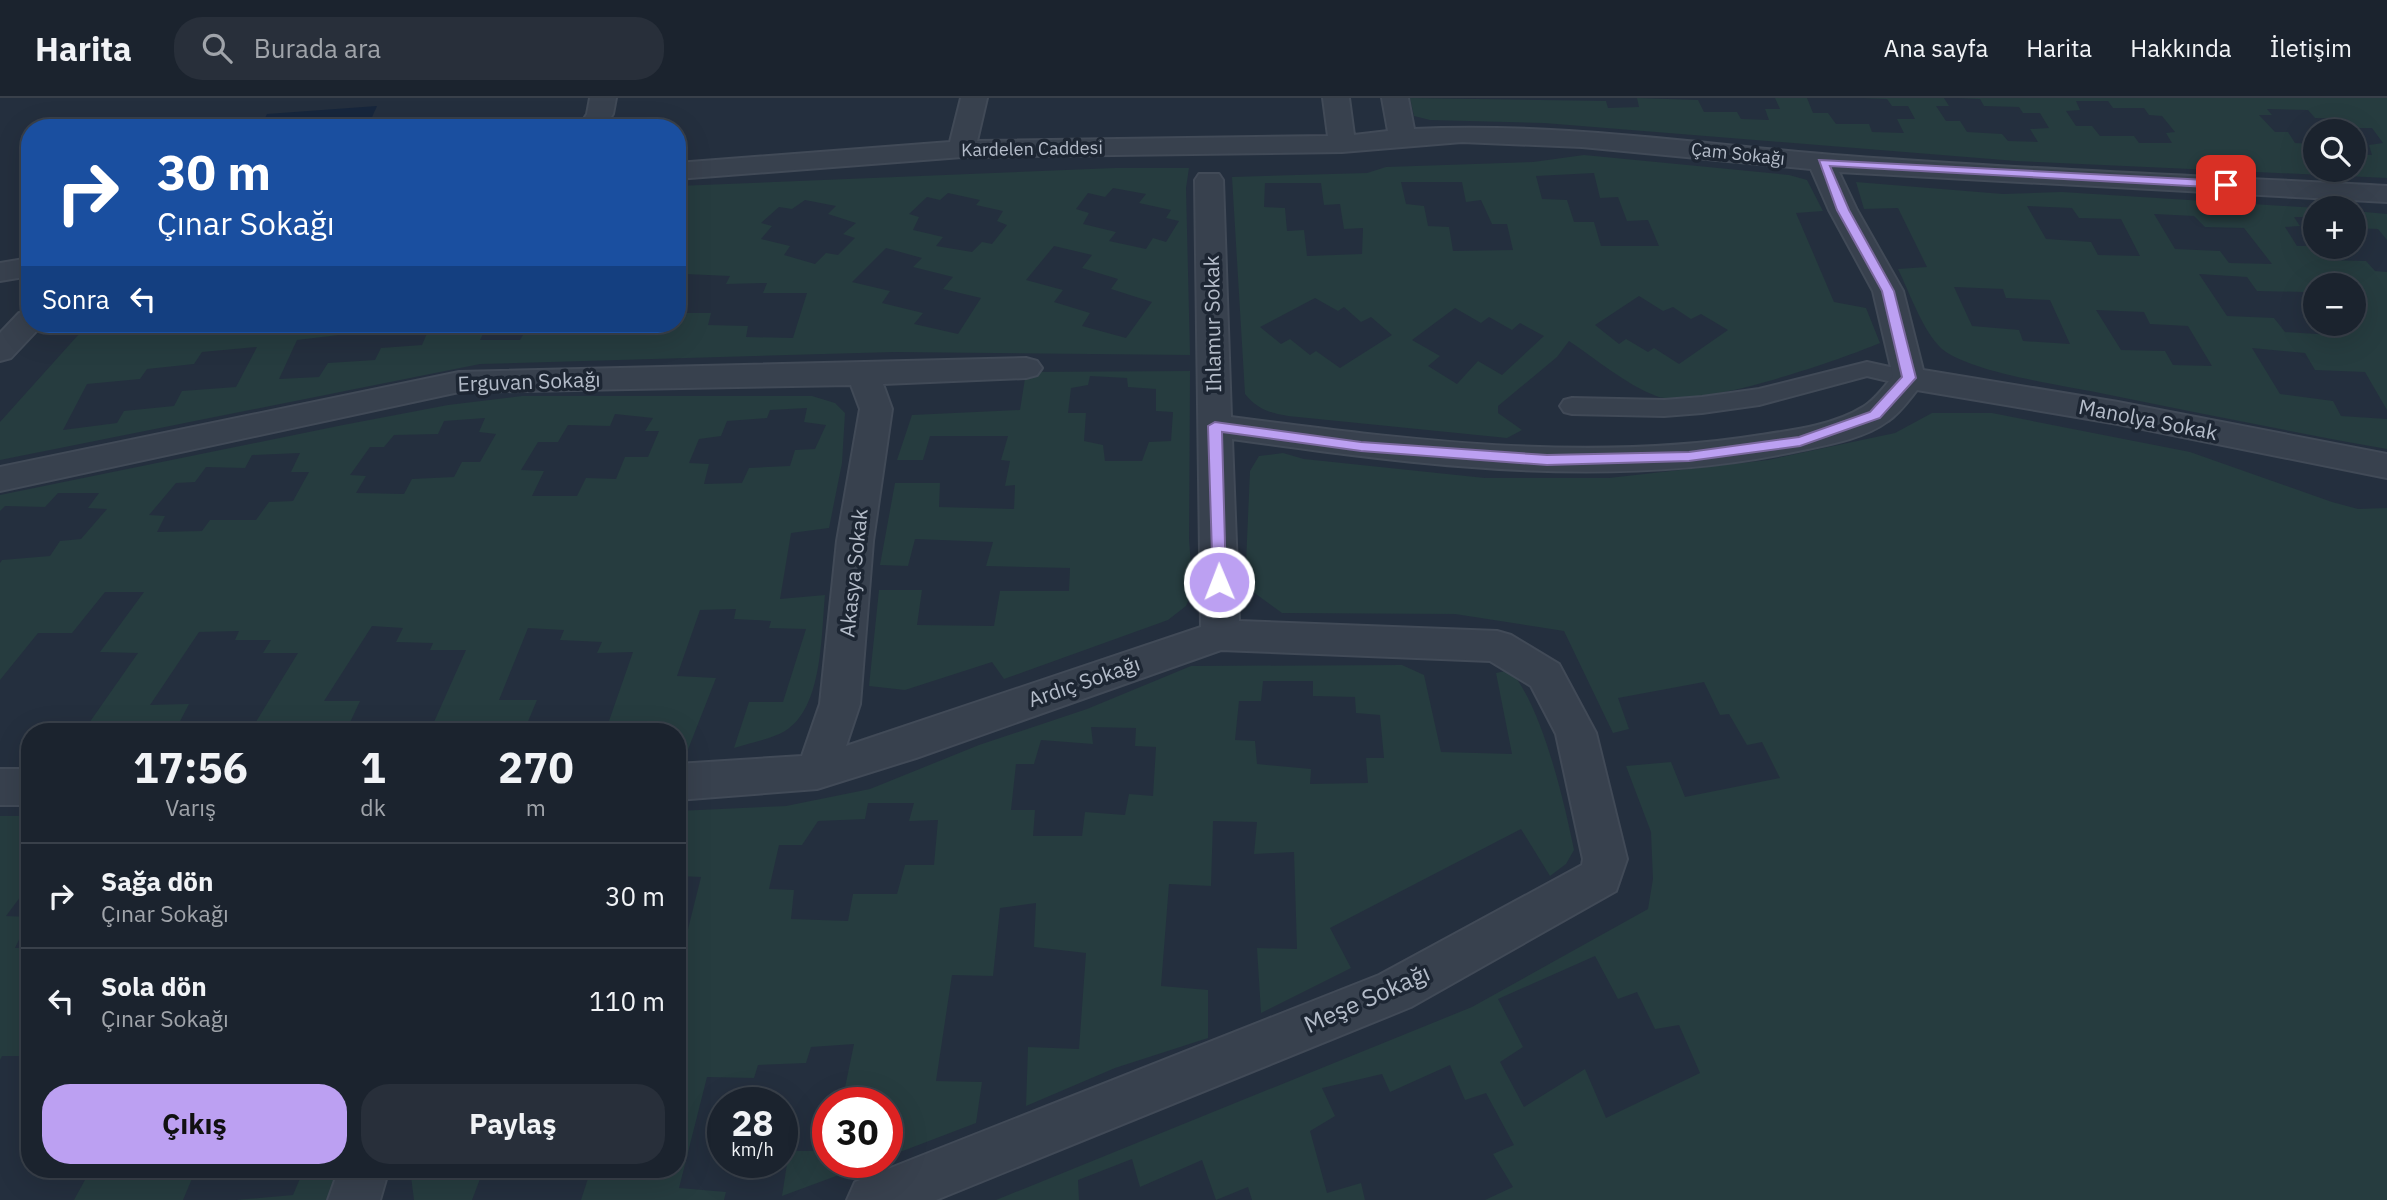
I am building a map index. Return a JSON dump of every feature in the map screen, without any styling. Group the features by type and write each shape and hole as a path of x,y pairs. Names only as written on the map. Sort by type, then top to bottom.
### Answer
{"street":[{"path":"597,119 603,98"},
{"path":"962,149 974,98"},
{"path":"1336,98 1342,144"},
{"path":"1395,98 1402,134"},
{"name":"Çam Sokağı","path":"1342,144 1402,134 1524,133 1822,163 2387,194"},
{"name":"Kardelen Caddesi","path":"686,170 962,149 1342,144"},
{"path":"1215,426 1361,447 1547,460 1689,456 1800,441 1875,415 1909,378 1888,291 1843,210 1822,163"},
{"name":"Ihlamur Sokak","path":"1209,180 1220,635"},
{"path":"0,272 21,268"},
{"path":"0,351 21,329"},
{"name":"Erguvan Sokağı","path":"0,479 460,382 1027,368"},
{"name":"Akasya Sokak","path":"817,772 840,704 855,541 876,409 863,374"},
{"name":"Manolya Sokak","path":"1909,378 2118,413 2387,466"},
{"name":"Ardıç Sokağı","path":"686,781 817,772 902,746 1220,635 1497,646"},
{"name":"Meşe Sokağı","path":"873,1200 1395,991 1600,877 1605,859 1576,733 1545,675 1497,646"},
{"path":"0,787 21,787"},
{"path":"354,1200 361,1178"}],"lane":[{"path":"1572,406 1664,408 1702,405 1759,397 1867,369 1909,378"}],"green space":[{"path":"1410,98 1606,101 1608,108 1639,107 1637,98 1698,100 1704,112 1737,112 1741,119 1769,120 1765,109 1780,109 1775,98 1807,98 1813,113 1828,113 1836,124 1869,124 1872,132 1904,133 1897,119 1915,119 1908,106 1892,106 1887,99 1861,98 1944,98 1949,106 1936,106 1946,121 1960,121 1967,132 2002,134 2008,141 2038,142 2030,129 2049,128 2040,113 2023,113 2019,107 1984,106 1980,99 1957,98 2387,98 2387,178 2366,177 2366,155 2372,155 2369,145 2383,143 2372,128 2366,128 2366,119 2315,118 2308,110 2267,109 2272,115 2259,115 2275,132 2288,132 2295,143 2303,143 2303,174 2016,161 1544,123 1430,120 1414,116","holes":["2076,101 2108,101 2113,108 2144,108 2149,115 2162,116 2175,132 2166,133 2172,143 2139,143 2134,136 2100,136 2092,126 2076,126 2066,111 2080,110"]},
{"path":"1584,155 1789,175 1807,180 1823,211 1796,213 1834,302 1866,308 1880,343 1767,382 1675,399 1656,396 1633,385 1569,341 1557,357 1498,406 1498,413 1522,430 1507,438 1288,416 1264,410 1245,394 1232,177 1367,173 1386,167 1533,162","holes":["1594,173 1600,198 1618,197 1627,221 1648,220 1659,246 1601,246 1594,222 1574,222 1567,200 1542,199 1536,176","1401,182 1462,182 1466,202 1481,200 1492,224 1507,224 1513,250 1453,251 1449,227 1428,226 1424,206 1406,204","1265,183 1321,183 1324,205 1340,204 1344,229 1363,228 1362,254 1307,256 1304,230 1287,231 1285,208 1264,207","1639,296 1663,311 1673,307 1691,319 1701,314 1728,330 1679,364 1654,348 1648,352 1626,339 1619,344 1595,325","1315,298 1338,311 1344,307 1361,322 1371,317 1392,335 1340,368 1316,351 1310,355 1290,339 1281,344 1260,327","1455,308 1481,323 1489,317 1512,330 1520,323 1544,336 1502,375 1478,361 1457,384 1428,366 1440,356 1412,340"]},
{"path":"1115,168 1189,168 1186,188 1190,355 894,352 480,364 0,460 0,422 80,333 340,333 297,340 279,379 319,377 328,363 375,360 381,348 422,345 427,333 484,333 480,340 520,340 524,333 686,333 686,313 711,313 708,325 748,326 746,337 793,338 807,293 763,293 767,283 726,284 730,276 686,274 686,186","holes":["1113,188 1146,194 1139,203 1171,210 1166,218 1179,221 1166,242 1153,238 1146,249 1109,241 1116,232 1083,224 1089,213 1076,209 1088,193 1105,197","948,193 980,200 976,205 1003,211 997,221 1007,225 992,244 982,242 972,252 936,246 943,237 913,230 919,217 909,214 927,197 940,200","805,200 836,206 828,214 856,223 843,234 855,238 838,255 826,253 815,264 784,255 790,246 761,239 772,226 761,223 779,207 792,209","1054,246 1092,255 1082,268 1118,279 1111,289 1152,302 1126,338 1082,326 1090,313 1054,302 1063,290 1026,280","886,248 922,258 913,267 953,277 943,289 981,298 958,334 914,324 923,313 882,303 890,291 852,282","257,347 236,387 182,391 174,406 124,411 117,423 63,430 87,384 140,379 147,369 194,364 202,352"]},
{"path":"1856,182 2003,194 2062,192 2303,207 2303,217 2294,217 2300,226 2285,227 2297,246 2303,246 2303,259 2366,261 2375,271 2387,272 2387,410 2365,372 2315,370 2305,353 2252,348 2280,394 2333,401 2341,416 2387,419 2387,449 2042,382 1998,372 1960,359 1946,352 1931,336 1898,269 1927,267 1898,208 1864,209","holes":["2027,206 2072,208 2079,218 2121,219 2140,256 2098,255 2091,242 2046,239","2154,214 2194,216 2205,227 2244,228 2272,264 2229,263 2220,251 2175,249","2303,273 2366,273 2366,336 2303,336 2303,333 2285,332 2274,318 2227,316 2199,274 2247,277 2257,291 2303,292","1954,287 2003,289 2006,298 2050,300 2070,344 2023,341 2019,330 1972,326","2096,310 2144,312 2150,324 2188,326 2212,366 2173,365 2165,351 2121,350"]},
{"path":"2366,212 2387,214 2387,240 2378,229 2366,228"},
{"path":"1190,371 1189,540 1193,589 1186,606 1168,620 1004,679 992,662 905,690 869,686 879,590 922,590 917,625 994,626 1000,591 1069,591 1070,568 986,566 993,542 915,539 908,566 880,565 895,483 940,483 939,507 1014,509 1015,485 1005,486 1010,461 1001,460 1008,436 930,436 923,460 897,460 912,415 1020,410 1026,372","holes":["1090,376 1127,378 1128,387 1156,389 1156,411 1173,412 1171,441 1149,442 1142,461 1105,461 1103,445 1084,441 1086,413 1068,413 1071,388 1088,385"]},
{"path":"522,396 812,396 835,403 845,413 842,463 829,528 791,533 780,599 825,595 818,669 807,706 785,731 734,748 749,702 783,702 806,629 769,628 771,621 734,619 736,609 700,610 677,676 716,678 687,752 686,723 569,723 609,721 633,652 597,653 602,642 560,640 564,630 528,628 499,700 537,700 527,723 391,723 434,722 466,650 430,650 433,643 396,642 403,628 372,626 324,701 360,701 350,723 255,723 298,653 263,653 271,640 235,640 239,631 199,632 150,705 189,704 179,723 89,723 138,653 100,652 144,592 105,592 72,633 38,633 0,680 0,563 2,560 50,556 60,541 81,539 107,509 88,508 99,493 58,493 45,507 5,506 0,511 0,495 448,405","holes":["807,408 804,422 826,425 815,449 795,450 790,466 749,468 742,483 704,484 709,464 689,463 699,439 721,436 727,421 767,418 770,410","615,414 653,418 645,431 659,431 648,457 625,457 616,479 586,478 577,496 532,496 544,471 521,470 538,442 558,442 568,425 610,426","485,418 479,432 496,434 480,462 462,462 454,477 412,479 404,494 356,493 366,476 350,475 370,447 384,447 394,435 438,434 444,421","300,453 291,472 309,472 293,501 269,502 256,520 210,520 202,531 157,532 165,516 149,515 176,483 195,482 206,467 245,468 252,455"]},
{"path":"1932,413 1992,413 2190,452 2332,502 2358,509 2387,508 2387,1200 1485,1200 1513,1187 1493,1154 1514,1145 1486,1093 1465,1100 1450,1065 1390,1092 1382,1074 1322,1088 1335,1116 1310,1131 1327,1193 1361,1183 1365,1200 1252,1200 1248,1187 1216,1200 1202,1160 1140,1187 1132,1159 1078,1180 1079,1200 996,1200 1472,1007 1648,909 1653,879 1651,832 1626,766 1671,762 1685,797 1780,778 1762,742 1747,745 1729,714 1720,715 1704,682 1618,698 1629,729 1613,733 1564,631 1455,614 1282,613 1245,586 1250,471 1259,456 1283,453 1304,459 1485,478 1609,478 1768,460 1895,433","holes":["1595,956 1618,999 1637,992 1655,1029 1679,1025 1700,1073 1606,1118 1585,1069 1524,1107 1500,1062 1523,1047 1498,999"]},
{"path":"1402,665 1424,675 1441,752 1512,754 1496,673 1510,670 1522,686 1542,730 1558,781 1574,850 1566,864 1550,876 1521,829 1330,928 1351,968 1261,1013 1257,948 1297,949 1294,852 1254,854 1257,822 1213,821 1211,886 1169,884 1161,986 1208,990 1208,1038 1115,1068 1026,1106 1028,1047 1079,1049 1086,953 1034,947 1036,903 1000,908 993,976 952,975 936,1081 982,1082 976,1123 903,1151 903,1087 845,1087 854,1044 811,1047 806,1063 758,1065 754,1078 707,1077 686,1160 686,929 701,877 686,876 686,811 786,806 870,789 979,745 1087,709 1191,666","holes":["1263,681 1313,681 1313,696 1355,697 1356,713 1380,715 1384,758 1366,758 1368,783 1310,784 1311,769 1257,764 1255,741 1235,740 1239,701 1261,701","1091,727 1136,728 1135,746 1156,747 1153,796 1129,794 1125,815 1085,812 1082,836 1033,836 1035,810 1011,810 1016,764 1034,764 1041,740 1093,744","868,803 914,803 909,821 938,820 934,865 905,865 897,894 853,894 848,921 791,919 794,890 769,889 779,845 802,845 818,821 865,819"]},
{"path":"0,816 21,816 21,896 6,916 21,917 21,936 15,948 21,948 21,1056 2,1056 0,1060"},
{"path":"798,1151 812,1151 812,1178 831,1178 782,1196 785,1178 798,1178"},
{"path":"86,1178 192,1178 183,1200 74,1200"},
{"path":"300,1178 345,1178 338,1200 236,1200 293,1195"},
{"path":"411,1178 480,1178 472,1200 414,1200"},
{"path":"588,1178 682,1178 679,1188 726,1192 724,1200 581,1200"}],"water":[{"path":"377,106 371,119 264,119 267,114"}],"route":[{"path":"1219,582 1215,426 1361,447 1547,460 1689,456 1800,441 1875,415 1909,378 1888,291 1843,210 1822,163 2226,185"}]}
